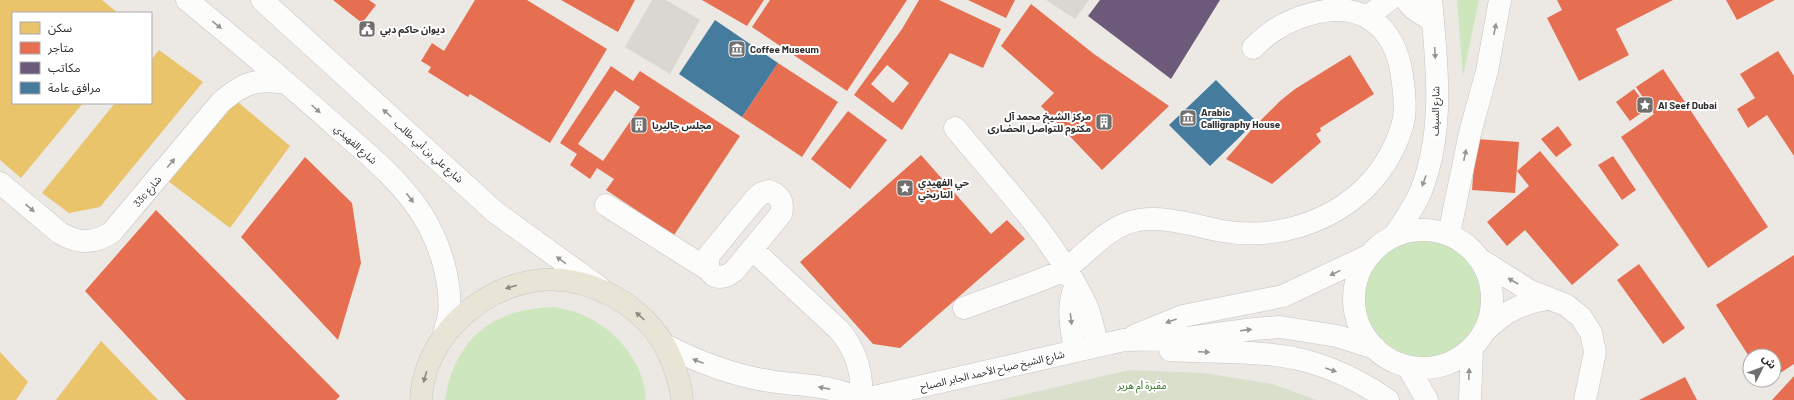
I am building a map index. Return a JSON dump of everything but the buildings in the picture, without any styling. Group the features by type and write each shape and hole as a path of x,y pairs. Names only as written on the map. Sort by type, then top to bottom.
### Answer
{"main road":[{"path":"421,400 421,390 429,361 444,335 468,309 499,291 534,281 569,281 604,291 624,302 641,316 665,345 676,369 682,400"}],"street":[{"name":"شارع الفهيدي","path":"187,0 287,83 392,176 410,196 424,217 435,241 442,263 448,291 449,315 444,335"},
{"name":"شارع علي بن أبي طالب","path":"262,0 280,8 495,212 604,291"},
{"path":"1368,17 1389,0"},
{"path":"1406,0 1414,9 1432,11"},
{"path":"1449,234 1470,134 1487,71 1500,0"},
{"path":"964,308 1071,278 1108,232 1136,221 1150,219 1165,220 1250,234 1276,232 1301,226 1325,217 1366,187 1382,167 1395,144 1404,118 1405,90 1397,49 1389,36 1379,25 1368,17 1343,10 1319,12 1303,16 1274,30 1253,48"},
{"name":"شارع السيف","path":"1394,236 1408,215 1420,192 1429,169 1435,142 1438,118 1432,11"},
{"name":"33c شارع","path":"2,190 70,239 81,242 92,242 103,238 112,232 221,102 234,90 251,82 269,80 287,83"},
{"path":"954,128 1049,242 1071,278 1086,307 1098,346"},
{"path":"606,205 714,275 721,278 728,276 781,214 783,208 781,200 776,194 769,191 762,193 756,198 709,255 707,262 708,270"},
{"path":"1548,299 1520,305 1507,312 1485,331 1472,349 1454,362 1439,367 1424,369 1408,367 1391,361 1375,348 1364,334 1357,317 1354,299 1357,281 1364,264 1370,255 1381,244 1394,236 1412,230 1430,230 1449,234 1464,243 1481,260 1513,281 1548,299 1566,305 1581,317 1591,333 1595,352 1585,400"},
{"path":"665,345 695,361 731,373 768,381 816,386 839,391 861,400 862,385 860,370 849,342 839,330 752,249"},
{"name":"شارع الشيخ صباح الأحمد الجابر الصباح","path":"861,400 1124,340 1183,316 1283,296 1370,255"},
{"path":"1481,260 1488,273 1491,288 1492,310 1485,331"},
{"path":"1071,278 1070,310 1075,352"},
{"name":"شارع الشيخ صباح الأحمد الجابر الصباح","path":"1124,340 1180,339 1254,329 1280,328 1336,336 1375,348"},
{"path":"1124,340 1160,349 1265,354 1302,360 1340,373 1388,400"},
{"path":"1470,400 1472,349"},
{"path":"1408,367 1427,400"}],"green space":[{"path":"1457,0 1479,0 1463,76"},
{"path":"1424,239 1435,240 1446,244 1457,249 1466,256 1473,265 1478,276 1482,287 1482,309 1478,320 1473,331 1466,340 1457,347 1446,352 1435,356 1424,357 1413,356 1402,352 1391,347 1382,340 1375,331 1370,320 1366,309 1365,298 1366,287 1370,276 1375,265 1382,256 1391,249 1402,244 1413,240"},
{"path":"554,307 575,312 591,319 615,336 625,347 640,372 646,400 445,400 450,378 458,360 468,344 480,331 495,321 512,314 532,309"},
{"name":"مقبرة أم هرير","path":"1129,370 1204,373 1272,384 1317,400 1001,400"}],"shaded area":[{"path":"652,0 666,0 700,20 670,74 625,47"},
{"path":"1046,0 1089,0 1075,19"}],"place":[{"name":"ديوان حاكم دبي","path":"367,29"},
{"name":"Coffee Museum","path":"737,49"},
{"name":"Al Seef Dubai","path":"1645,105"},
{"name":"Arabic Calligraphy House","path":"1188,118"},
{"name":"مركز الشيخ محمد آل مكتوم للتواصل الحضارى","path":"1104,122"},
{"name":"مجلس جاليريا","path":"639,125"},
{"name":"حي الفهيدي التاريخي","path":"905,188"}]}
